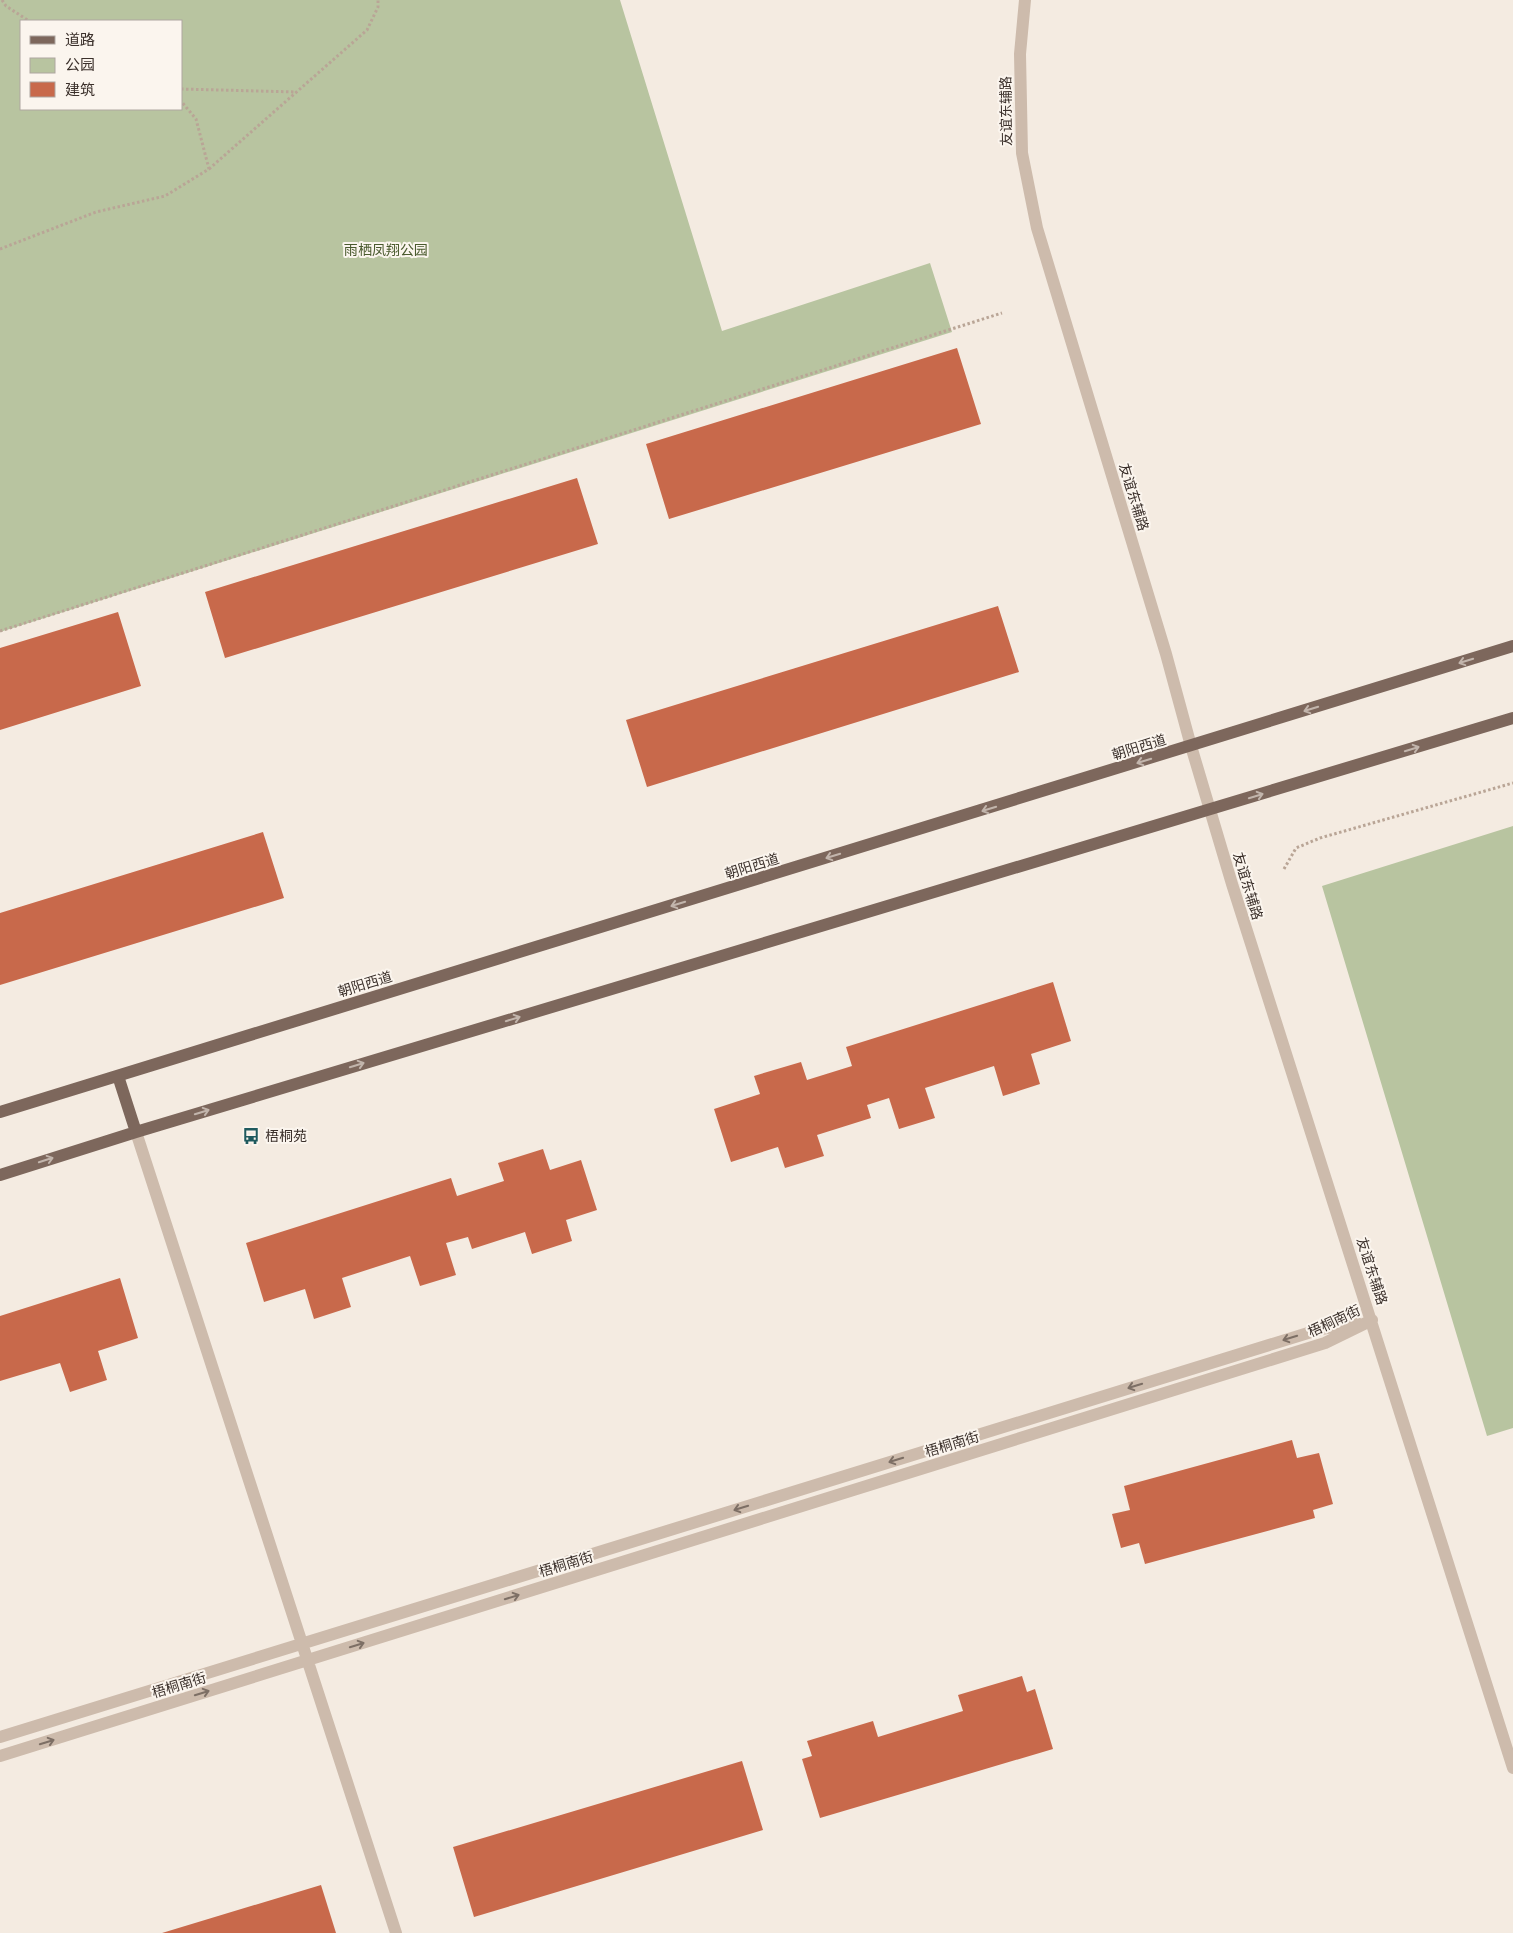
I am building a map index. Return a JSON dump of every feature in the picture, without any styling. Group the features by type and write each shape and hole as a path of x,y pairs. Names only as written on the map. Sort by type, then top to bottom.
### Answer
{"main road":[{"name":"朝阳西道","path":"0,1112 1513,646"},
{"path":"0,1175 136,1132 1513,718"},
{"path":"118,1076 136,1132"}],"street":[{"name":"友谊东辅路","path":"1025,0 1020,54 1022,153 1037,228 1166,654 1210,810 1513,1768"},
{"path":"136,1132 396,1933"},
{"name":"梧桐南街","path":"0,1737 1321,1329 1372,1320"},
{"name":"梧桐南街","path":"0,1756 1325,1343 1372,1320"}],"path":[{"path":"2,0 6,6 27,20"},
{"path":"0,249 96,212 165,196 208,169 367,30 378,7 378,0"},
{"path":"182,89 296,92"},
{"path":"182,102 196,119 208,169"},
{"path":"0,631 1002,313"},
{"path":"1284,869 1296,848 1320,838 1513,782"}],"green space":[{"name":"雨栖凤翔公园","path":"0,0 620,0 722,331 930,263 952,332 0,632"},
{"path":"1513,826 1513,1428 1487,1436 1322,886"}],"building":[{"path":"957,348 981,424 669,519 646,444"},
{"path":"577,478 598,544 225,658 205,592"},
{"path":"998,606 1019,672 647,787 626,720"},
{"path":"118,612 141,686 0,730 0,648"},
{"path":"263,832 284,898 0,985 0,913"},
{"path":"1053,982 1071,1041 1031,1054 1040,1084 1003,1096 994,1066 925,1088 935,1118 899,1129 889,1098 867,1105 871,1118 817,1135 824,1156 785,1168 778,1147 731,1162 714,1109 760,1094 754,1076 801,1062 807,1080 852,1066 846,1047"},
{"path":"543,1149 550,1170 581,1160 597,1210 566,1220 572,1241 532,1254 525,1232 472,1249 468,1237 446,1243 456,1275 420,1286 410,1256 342,1278 351,1307 314,1319 305,1289 264,1302 246,1243 451,1178 457,1196 504,1181 498,1163"},
{"path":"120,1278 138,1338 98,1351 107,1380 70,1392 60,1363 0,1381 0,1316"},
{"path":"1292,1440 1297,1458 1319,1453 1333,1504 1313,1510 1315,1518 1145,1564 1139,1543 1121,1548 1112,1514 1130,1510 1124,1486"},
{"path":"1022,1676 1027,1692 1035,1689 1053,1749 820,1818 802,1759 812,1756 807,1741 873,1721 878,1737 963,1711 958,1695"},
{"path":"742,1761 763,1830 474,1917 453,1847"},
{"path":"321,1885 336,1933 162,1933"}],"place":[{"name":"梧桐苑","path":"251,1136"}]}
